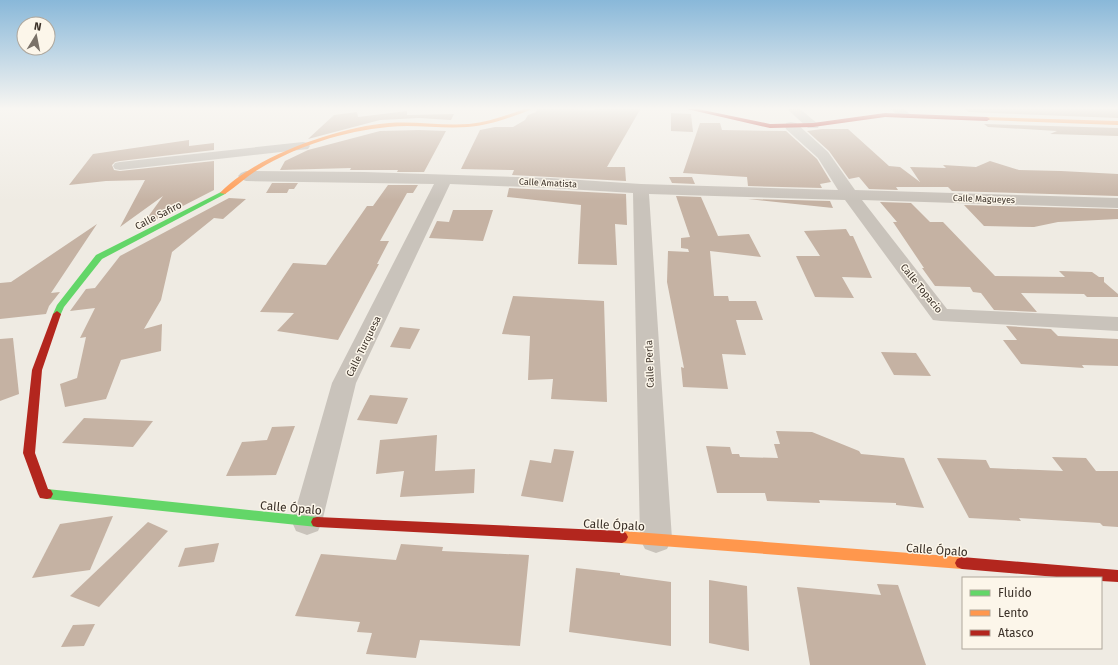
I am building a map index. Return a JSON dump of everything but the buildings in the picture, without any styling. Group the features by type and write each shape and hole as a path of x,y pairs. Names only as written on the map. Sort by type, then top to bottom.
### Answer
{"street":[{"name":"Calle Safiro","path":"108,501 44,494 29,453 37,370 60,307 99,257 218,197 261,165 303,146 327,139"},
{"name":"Calle Topacio","path":"809,139 941,315 1118,324"},
{"path":"120,166 303,146"},
{"name":"Calle Amatista","path":"246,176 550,183 641,189 849,194"},
{"name":"Calle Turquesa","path":"308,522 344,383 444,180"},
{"name":"Calle Perla","path":"641,189 656,540"},
{"name":"Calle Magueyes","path":"849,194 1118,203"},
{"name":"Calle Ópalo","path":"108,501 308,522 656,540 1118,576"}],"traffic: fast":[{"path":"57,314 60,307 99,257 223,193"},
{"path":"47,494 317,522"}],"traffic: slow":[{"path":"223,193 252,171 275,158 325,139"},
{"path":"622,537 962,563"}],"traffic: jam":[{"path":"47,494 44,494 29,453 37,370 57,314"},
{"path":"317,522 622,537"},
{"path":"962,563 1118,576"}]}
